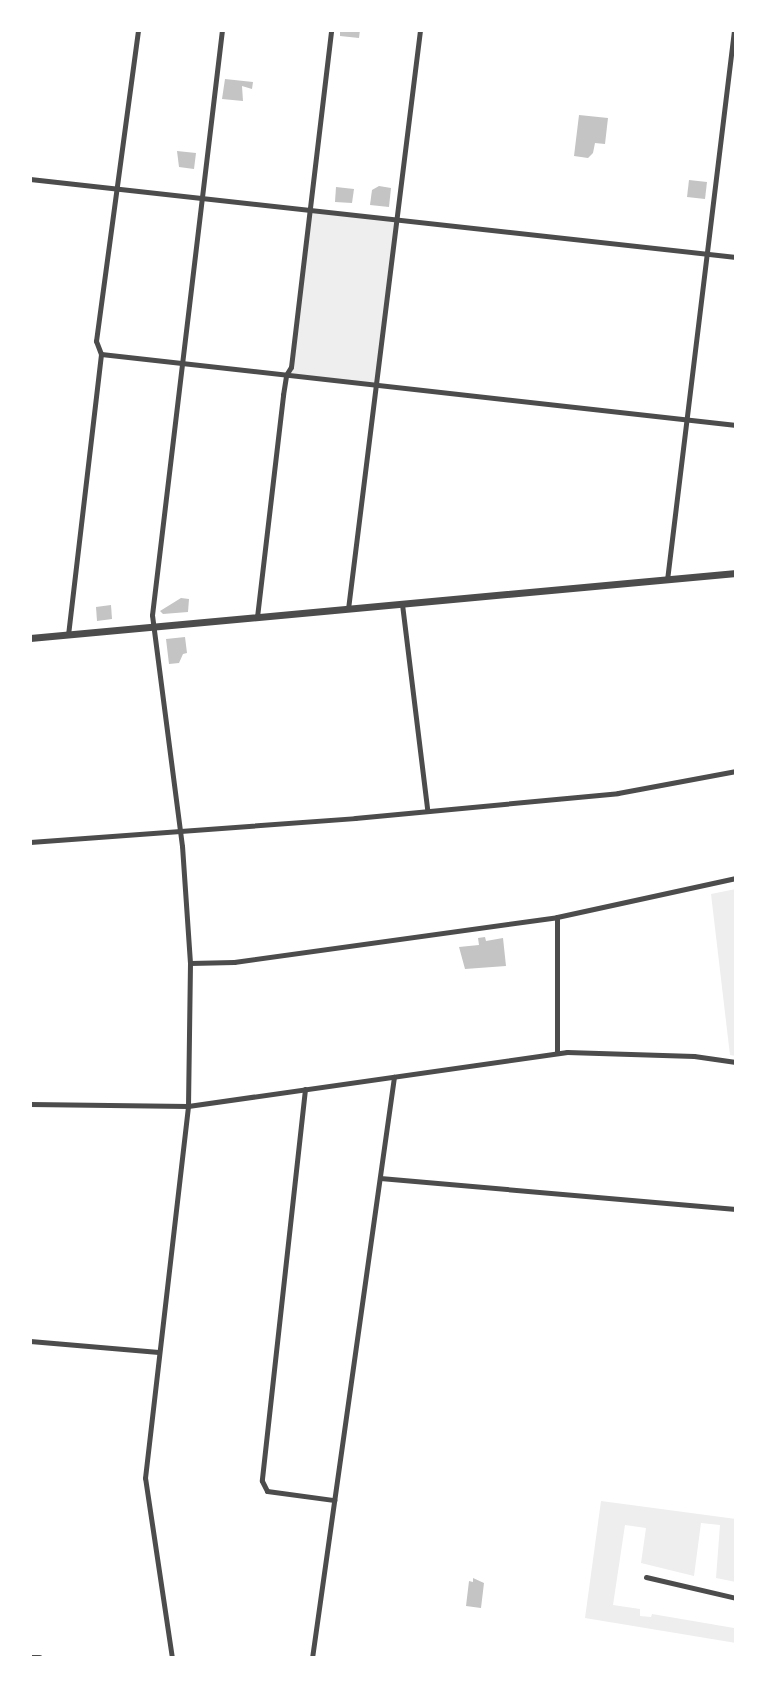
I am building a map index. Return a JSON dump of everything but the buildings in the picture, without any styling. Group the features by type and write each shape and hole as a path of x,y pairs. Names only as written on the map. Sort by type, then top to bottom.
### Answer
{"street":[{"path":"68,635 101,354 96,341 138,30"},
{"path":"172,1658 145,1486 188,1106 190,963 180,831 152,615 222,30"},
{"path":"257,617 286,375 291,367 331,30"},
{"path":"348,609 420,30"},
{"path":"667,580 734,30"},
{"path":"30,179 736,257"},
{"path":"101,354 736,425"},
{"path":"30,638 736,573"},
{"path":"402,604 427,809"},
{"path":"30,842 413,813 427,809 632,792 736,771"},
{"path":"190,963 234,962 557,917 736,878"},
{"path":"557,917 557,1053"},
{"path":"30,1104 188,1106 557,1053 667,1055 736,1062"},
{"path":"312,1658 394,1077"},
{"path":"305,1089 262,1481 267,1491 334,1500"},
{"path":"380,1178 736,1209"},
{"path":"30,1341 159,1352"},
{"path":"646,1577 736,1598"},
{"path":"30,1658 39,1658"}],"shaded area":[{"path":"310,210 397,218 376,385 286,375 291,367"},
{"path":"736,889 736,1056 730,1055 711,894"},
{"path":"601,1501 736,1519 736,1582 716,1578 720,1525 701,1523 694,1576 641,1563 646,1528 625,1525 613,1605 640,1609 640,1616 651,1617 652,1614 734,1628 736,1643 585,1618"}]}
